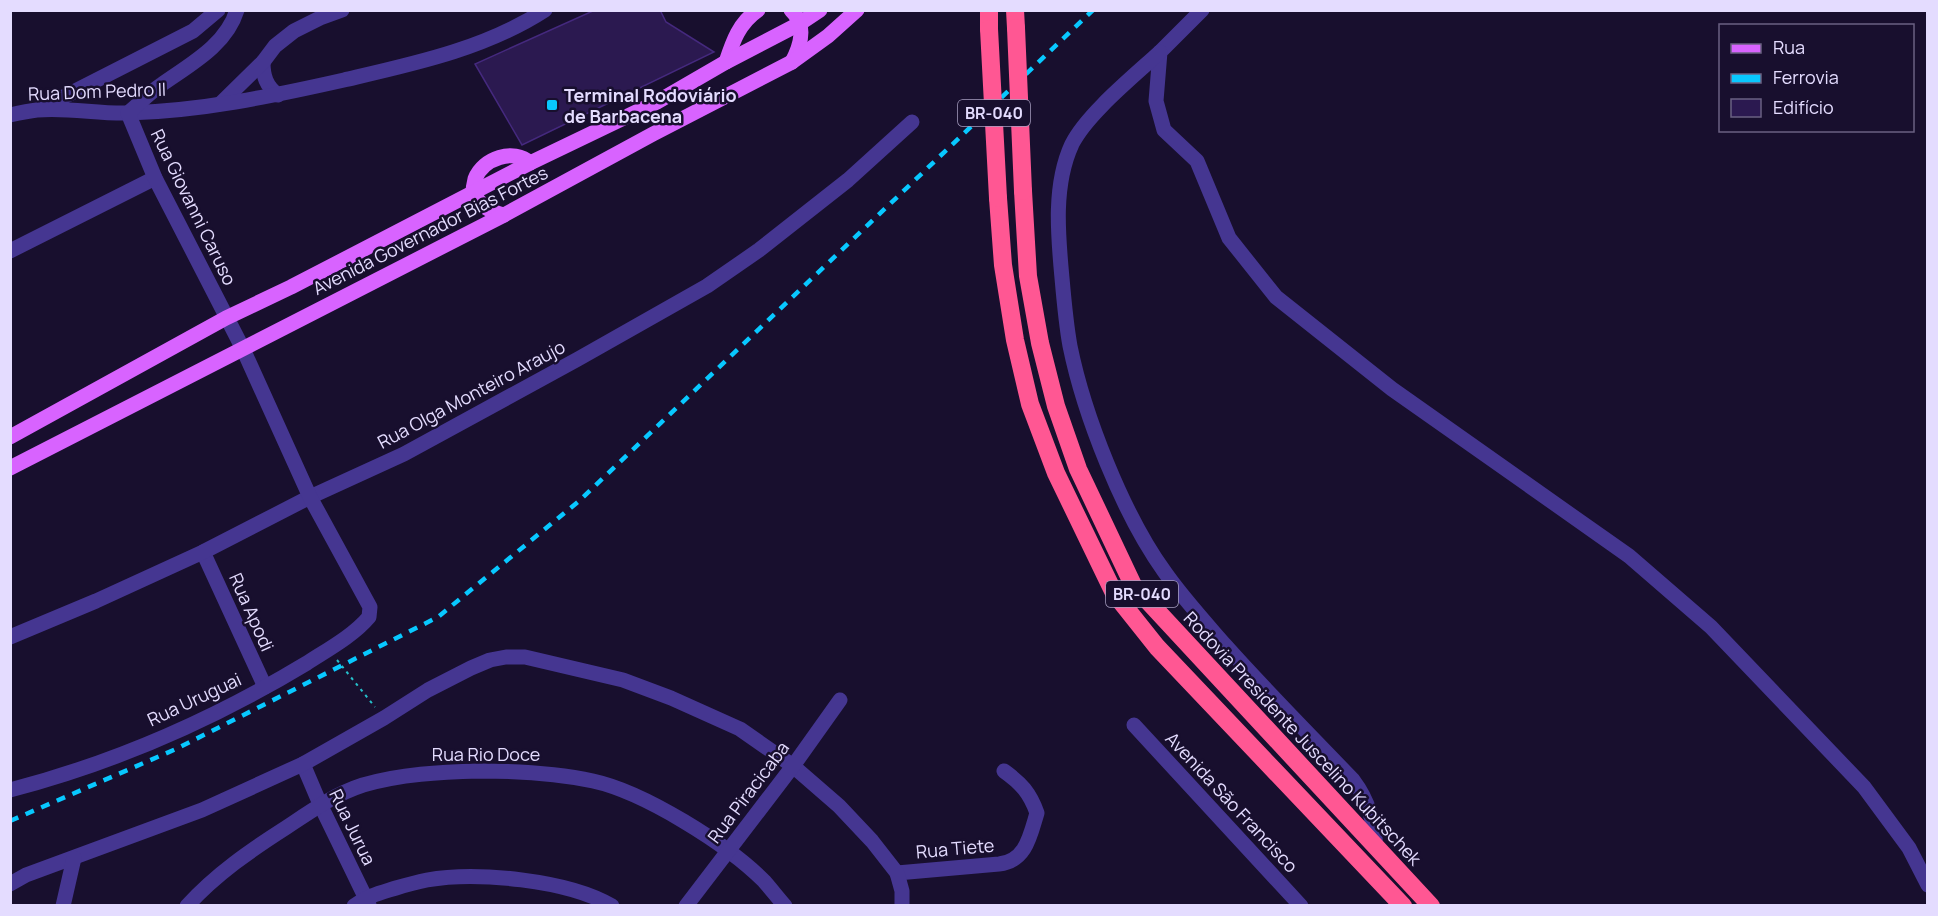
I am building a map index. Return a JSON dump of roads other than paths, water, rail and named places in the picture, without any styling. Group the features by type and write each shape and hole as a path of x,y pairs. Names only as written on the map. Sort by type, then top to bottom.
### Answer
{"highway":[{"name":"Rodovia Presidente Juscelino Kubitschek","path":"1015,19 1028,276 1040,343 1056,406 1078,469 1133,585 1431,906"},
{"name":"BR-040","path":"989,20 1003,265 1015,340 1030,404 1056,473 1114,592 1157,647 1403,906"}],"main road":[{"path":"726,62 738,29 748,17 758,10"},
{"path":"791,10 799,24 802,36 799,50 792,62"},
{"name":"Avenida Governador Bias Fortes","path":"10,437 226,318 291,287 530,163 657,102 726,62 799,24 820,10"},
{"name":"Avenida Governador Bias Fortes","path":"10,468 504,215 792,62 828,36 857,10"},
{"path":"473,193 486,208 504,215"}],"street":[{"path":"39,110 194,31 218,10"},
{"path":"128,113 158,87 217,45 237,10"},
{"path":"220,104 263,62 275,46 294,31 342,10"},
{"name":"Rua Dom Pedro II","path":"10,115 39,110 128,113 220,104 278,95 398,68 440,56 483,42 545,10"},
{"path":"1202,10 1088,121 1072,144 1064,170 1058,208 1070,346 1086,403 1105,456 1134,522 1163,570 1202,619 1265,689 1363,792 1374,826 1376,848"},
{"path":"1160,52 1156,101 1164,130 1197,160 1229,238 1276,297 1392,389 1629,555 1711,627 1864,787 1909,848 1928,885"},
{"path":"263,62 266,82 278,95"},
{"name":"Rua Giovanni Caruso","path":"128,113 155,178 243,349 310,497 370,607"},
{"name":"Rua Olga Monteiro Araujo","path":"10,637 203,552 310,497 404,454 707,286 759,250 848,180 912,122"},
{"path":"10,252 155,178"},
{"name":"Rua Apodi","path":"203,552 265,687"},
{"name":"Rua Uruguai","path":"10,790 69,772 142,744 196,722 265,687 328,650 363,624 369,617 370,607"},
{"path":"10,884 26,875 202,810 303,764 428,690 490,660 525,657 623,680 740,729 793,766 839,806 872,841 897,873 902,891 902,906"},
{"name":"Rua Piracicaba","path":"686,906 793,766 840,700"},
{"name":"Avenida São Francisco","path":"1134,724 1301,906"},
{"name":"Rua Jurua","path":"303,764 363,903"},
{"name":"Rua Rio Doce","path":"187,906 208,883 258,845 320,804 361,786 404,776 449,771 552,774 595,781 631,794 683,820 728,852 764,881 785,906"},
{"name":"Rua Tiete","path":"897,873 999,864 1014,860 1022,851 1037,813 1031,796 1020,782 1004,771"},
{"path":"63,906 74,858"},
{"path":"363,903 426,880 458,876 530,881 566,888 612,906"}],"railway":[{"path":"10,821 176,749 438,617 579,501 1093,10"}],"place":[{"name":"Terminal Rodoviário de Barbacena","path":"552,105"}]}
